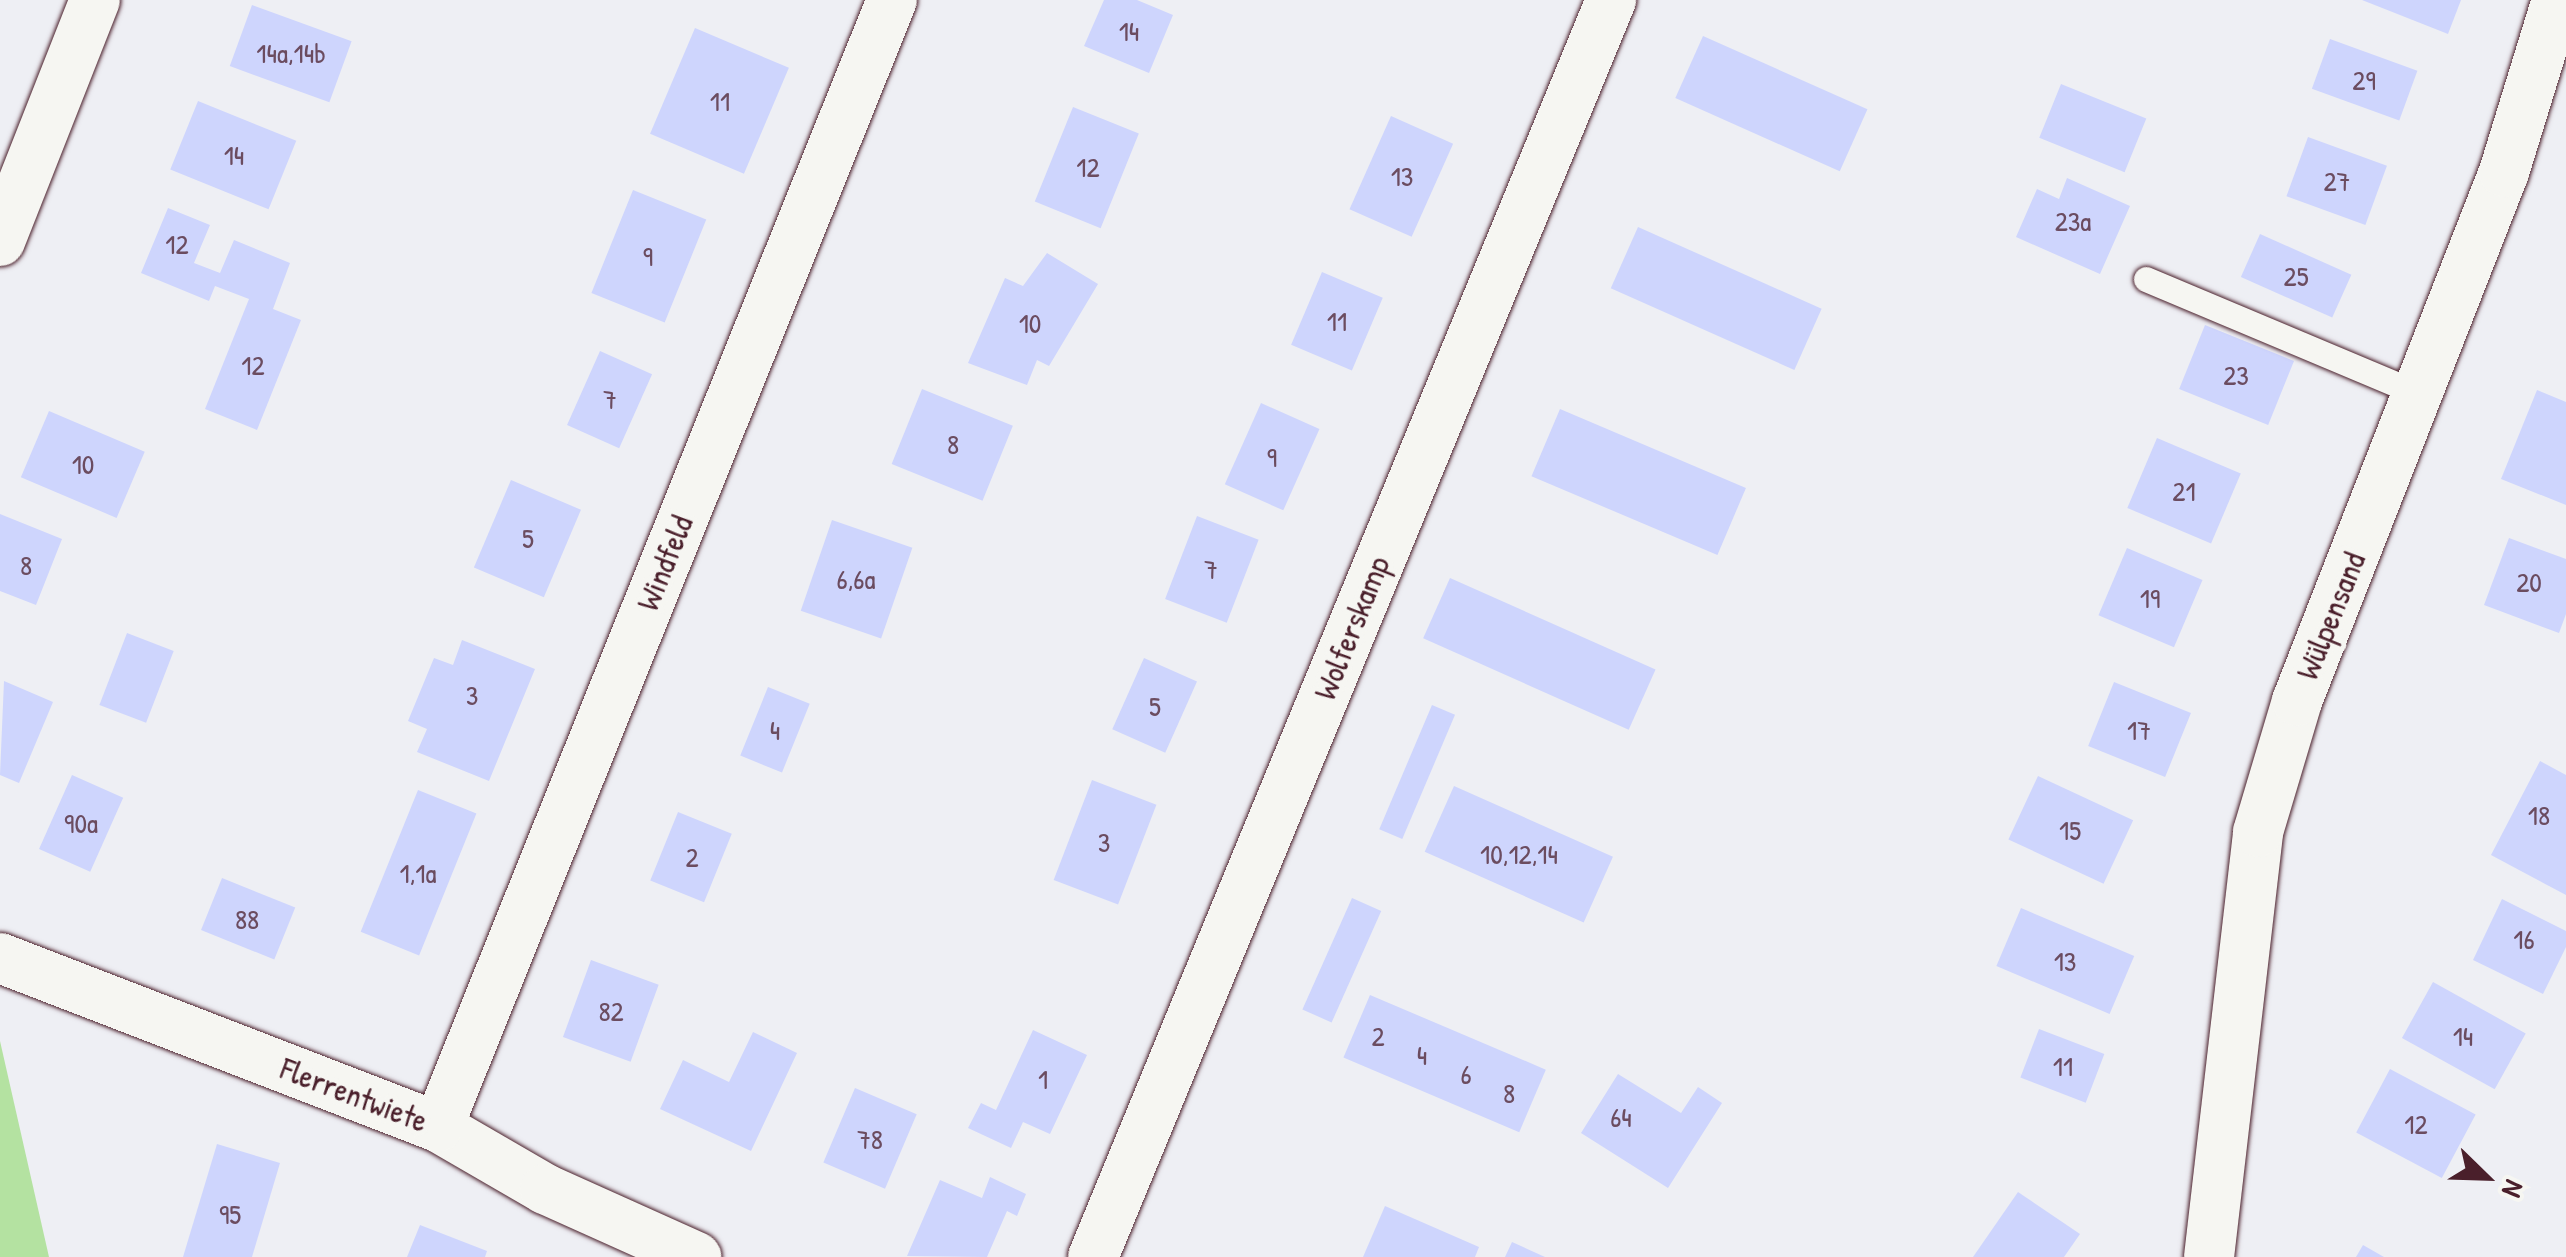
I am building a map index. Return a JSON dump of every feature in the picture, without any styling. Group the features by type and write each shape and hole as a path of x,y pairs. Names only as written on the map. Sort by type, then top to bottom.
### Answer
{"street":[{"path":"0,241 95,0"},
{"name":"Windfeld","path":"438,1127 892,0"},
{"name":"Wolferskamp","path":"1093,1257 1611,0"},
{"name":"Wülpensand","path":"2209,1257 2258,832 2297,701 2504,172 2557,0"},
{"name":"Flerrentwiete","path":"0,958 438,1127 545,1189 696,1257"}],"lane":[{"path":"2146,279 2420,394"}],"green space":[{"path":"0,1041 49,1257 0,1257"}],"building":[{"path":"1104,0 1137,0 1173,15 1149,73 1084,46"},
{"path":"2362,0 2461,0 2448,34"},
{"path":"252,5 352,41 329,102 230,66"},
{"path":"695,28 789,68 744,174 650,134"},
{"path":"1703,36 1867,109 1840,171 1675,98"},
{"path":"2330,39 2417,71 2399,121 2312,89"},
{"path":"2061,84 2146,118 2125,172 2039,138"},
{"path":"198,101 296,141 269,209 170,170"},
{"path":"1073,107 1139,134 1101,228 1035,202"},
{"path":"1391,116 1453,144 1412,237 1350,209"},
{"path":"2308,137 2387,166 2365,225 2286,196"},
{"path":"2067,178 2130,206 2100,274 2016,237 2037,189 2059,199"},
{"path":"633,190 706,220 665,323 591,293"},
{"path":"168,208 210,225 194,263 220,273 234,240 290,263 273,309 301,320 257,430 205,409 249,299 215,286 209,301 141,273"},
{"path":"1638,227 1822,309 1794,370 1611,288"},
{"path":"2260,234 2351,275 2332,318 2241,277"},
{"path":"1047,253 1098,284 1049,366 1037,360 1027,385 968,363 1005,278 1023,286"},
{"path":"1322,272 1383,298 1352,371 1291,345"},
{"path":"2205,325 2294,361 2268,425 2179,389"},
{"path":"600,351 652,374 619,448 567,425"},
{"path":"922,389 1013,426 983,501 892,464"},
{"path":"2537,390 2566,402 2566,505 2501,479"},
{"path":"1261,403 1319,429 1283,510 1225,484"},
{"path":"1560,409 1746,488 1717,555 1531,476"},
{"path":"49,411 145,452 117,518 21,477"},
{"path":"2157,438 2241,474 2211,544 2127,508"},
{"path":"511,480 581,510 544,597 474,567"},
{"path":"0,514 62,539 36,605 0,591"},
{"path":"1197,516 1259,540 1227,623 1165,599"},
{"path":"832,520 912,548 881,638 801,611"},
{"path":"2509,538 2566,559 2566,614 2559,633 2484,605"},
{"path":"2127,548 2202,580 2174,647 2098,615"},
{"path":"1450,578 1656,670 1629,730 1423,638"},
{"path":"127,633 174,651 146,723 99,705"},
{"path":"462,640 535,669 489,781 417,752 427,729 408,721 434,658 453,665"},
{"path":"1144,658 1197,682 1165,753 1112,729"},
{"path":"4,681 53,702 19,783 0,775"},
{"path":"2114,682 2191,713 2165,777 2088,746"},
{"path":"768,687 810,704 782,772 740,756"},
{"path":"1432,705 1455,715 1402,839 1379,829"},
{"path":"2540,761 2566,775 2566,895 2491,855"},
{"path":"72,775 123,798 90,872 39,849"},
{"path":"2038,776 2133,820 2104,884 2008,839"},
{"path":"1092,780 1156,805 1118,905 1054,880"},
{"path":"1454,786 1613,857 1584,923 1425,852"},
{"path":"418,790 476,814 419,955 361,932"},
{"path":"678,812 732,834 704,902 650,881"},
{"path":"222,878 295,908 274,960 201,930"},
{"path":"1352,898 1381,911 1332,1022 1302,1009"},
{"path":"2502,899 2566,931 2566,947 2543,994 2473,960"},
{"path":"2021,908 2134,956 2110,1014 1996,966"},
{"path":"591,960 659,985 631,1062 563,1037"},
{"path":"2433,982 2526,1033 2495,1089 2402,1038"},
{"path":"1370,995 1546,1070 1519,1132 1343,1058"},
{"path":"2039,1029 2104,1054 2086,1103 2020,1078"},
{"path":"1033,1030 1087,1055 1050,1134 1023,1122 1011,1148 968,1128 981,1103 996,1110"},
{"path":"753,1032 797,1053 751,1151 660,1109 683,1060 729,1082"},
{"path":"2390,1069 2476,1115 2442,1178 2356,1133"},
{"path":"1618,1074 1681,1113 1698,1087 1722,1103 1668,1188 1581,1133"},
{"path":"855,1088 917,1114 885,1189 823,1163"},
{"path":"217,1144 280,1163 252,1257 183,1257"},
{"path":"990,1177 1026,1194 1017,1216 1007,1211 987,1257 907,1256 940,1180 982,1198"},
{"path":"2018,1192 2080,1234 2064,1257 1973,1257"},
{"path":"1385,1206 1479,1247 1475,1257 1363,1257"},
{"path":"420,1225 487,1251 485,1257 407,1257"},
{"path":"1512,1242 1545,1257 1505,1257"},
{"path":"2363,1245 2384,1257 2356,1257"}]}
